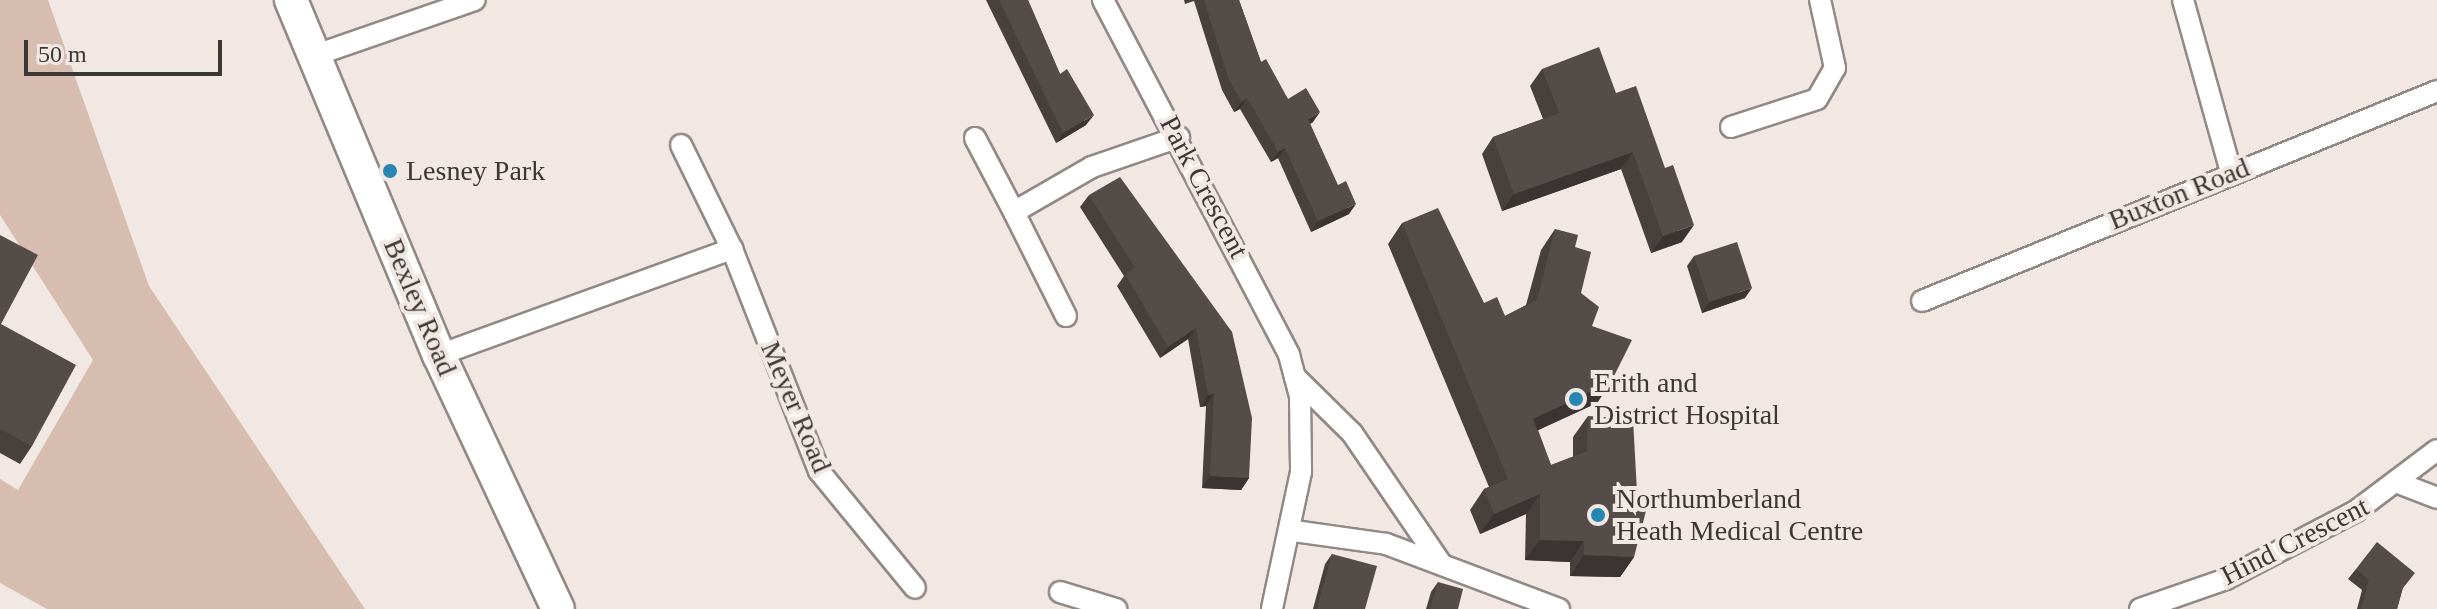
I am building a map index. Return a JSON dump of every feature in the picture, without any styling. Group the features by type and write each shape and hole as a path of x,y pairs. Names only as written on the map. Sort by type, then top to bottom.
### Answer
{"main road":[{"name":"Bexley Road","path":"291,0 439,355 558,609"}],"street":[{"path":"313,56 475,0"},
{"name":"Park Crescent","path":"1103,0 1179,137 1286,344 1303,428 1294,531 1272,609"},
{"path":"1731,127 1817,99 1835,68 1820,0"},
{"path":"2183,0 2231,172"},
{"name":"Buxton Road","path":"1922,301 2231,172 2437,91"},
{"path":"1014,212 1092,167 1179,137"},
{"path":"975,138 1066,316"},
{"name":"Meyer Road","path":"681,145 732,249 819,471 915,588"},
{"path":"439,355 732,249"},
{"name":"Park Crescent","path":"1295,377 1352,433 1440,562"},
{"name":"Hind Crescent","path":"2140,609 2226,579 2401,484 2437,450"},
{"name":"Hind Crescent","path":"2401,484 2437,498"},
{"path":"1294,531 1386,544 1559,609"},
{"path":"1060,592 1116,609"}],"shaded area":[{"path":"0,0 48,0 149,286 365,609 47,609 0,583 0,479 18,490 93,360 0,215"}],"building":[{"path":"999,0 1028,0 1060,74 1067,69 1094,115 1063,133"},
{"path":"1204,0 1239,0 1261,62 1266,59 1288,99 1306,88 1320,112 1308,119 1338,185 1346,181 1356,204 1318,221 1285,148 1278,152 1247,98 1242,102 1229,80"},
{"path":"1599,47 1616,93 1636,86 1665,168 1673,165 1694,225 1663,236 1633,152 1514,194 1493,137 1559,113 1542,69"},
{"path":"1120,177 1232,332 1252,418 1249,478 1210,476 1214,394 1208,395 1196,328 1168,347 1125,274 1135,268 1089,195"},
{"path":"1438,208 1484,303 1497,297 1505,316 1537,300 1555,229 1578,235 1575,247 1591,252 1581,293 1599,307 1592,326 1632,340 1611,382 1533,419 1551,465 1587,451 1588,416 1633,419 1638,510 1646,511 1634,557 1584,555 1584,541 1540,540 1540,494 1494,514 1484,489 1508,479 1402,223"},
{"path":"0,235 38,255 1,324 76,365 32,446 0,429"},
{"path":"1737,242 1752,288 1709,302 1694,256"},
{"path":"2377,542 2415,573 2403,588 2397,609 2361,609 2369,580 2356,569"},
{"path":"1332,554 1377,566 1365,609 1317,609"},
{"path":"1438,582 1463,589 1458,609 1430,609"}],"place":[{"name":"Lesney Park","path":"390,171"},
{"name":"Erith and District Hospital","path":"1576,399"},
{"name":"Northumberland Heath Medical Centre","path":"1598,515"}]}
